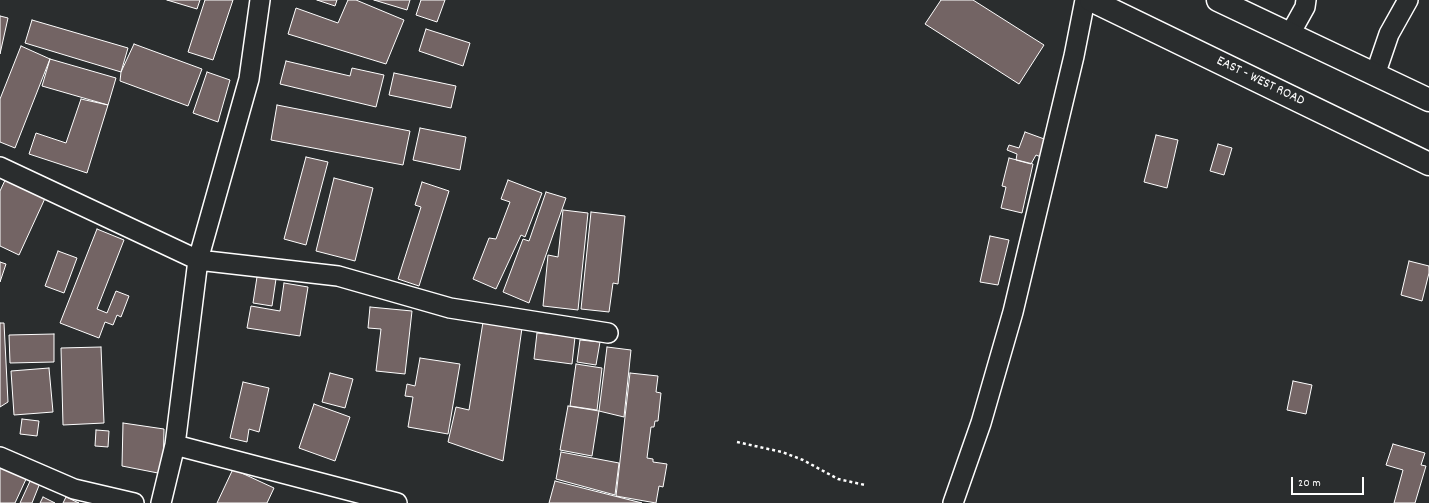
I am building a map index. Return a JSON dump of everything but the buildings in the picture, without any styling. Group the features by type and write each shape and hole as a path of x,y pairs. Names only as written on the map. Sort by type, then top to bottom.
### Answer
{"main road":[{"name":"EAST - WEST ROAD","path":"1091,0 1429,164"},
{"path":"1218,0 1429,100"}],"street":[{"path":"161,503 174,445 198,260 248,79 260,0"},
{"path":"954,503 981,423 1012,312 1074,56 1085,0"},
{"path":"1290,34 1305,7 1306,0"},
{"path":"1375,74 1389,34 1408,0"},
{"path":"0,168 198,260 338,276 450,308 608,333"},
{"path":"174,445 397,503"},
{"path":"0,457 74,490 134,503"}],"path":[{"path":"738,442 782,452 803,460 838,479 865,486"}]}
